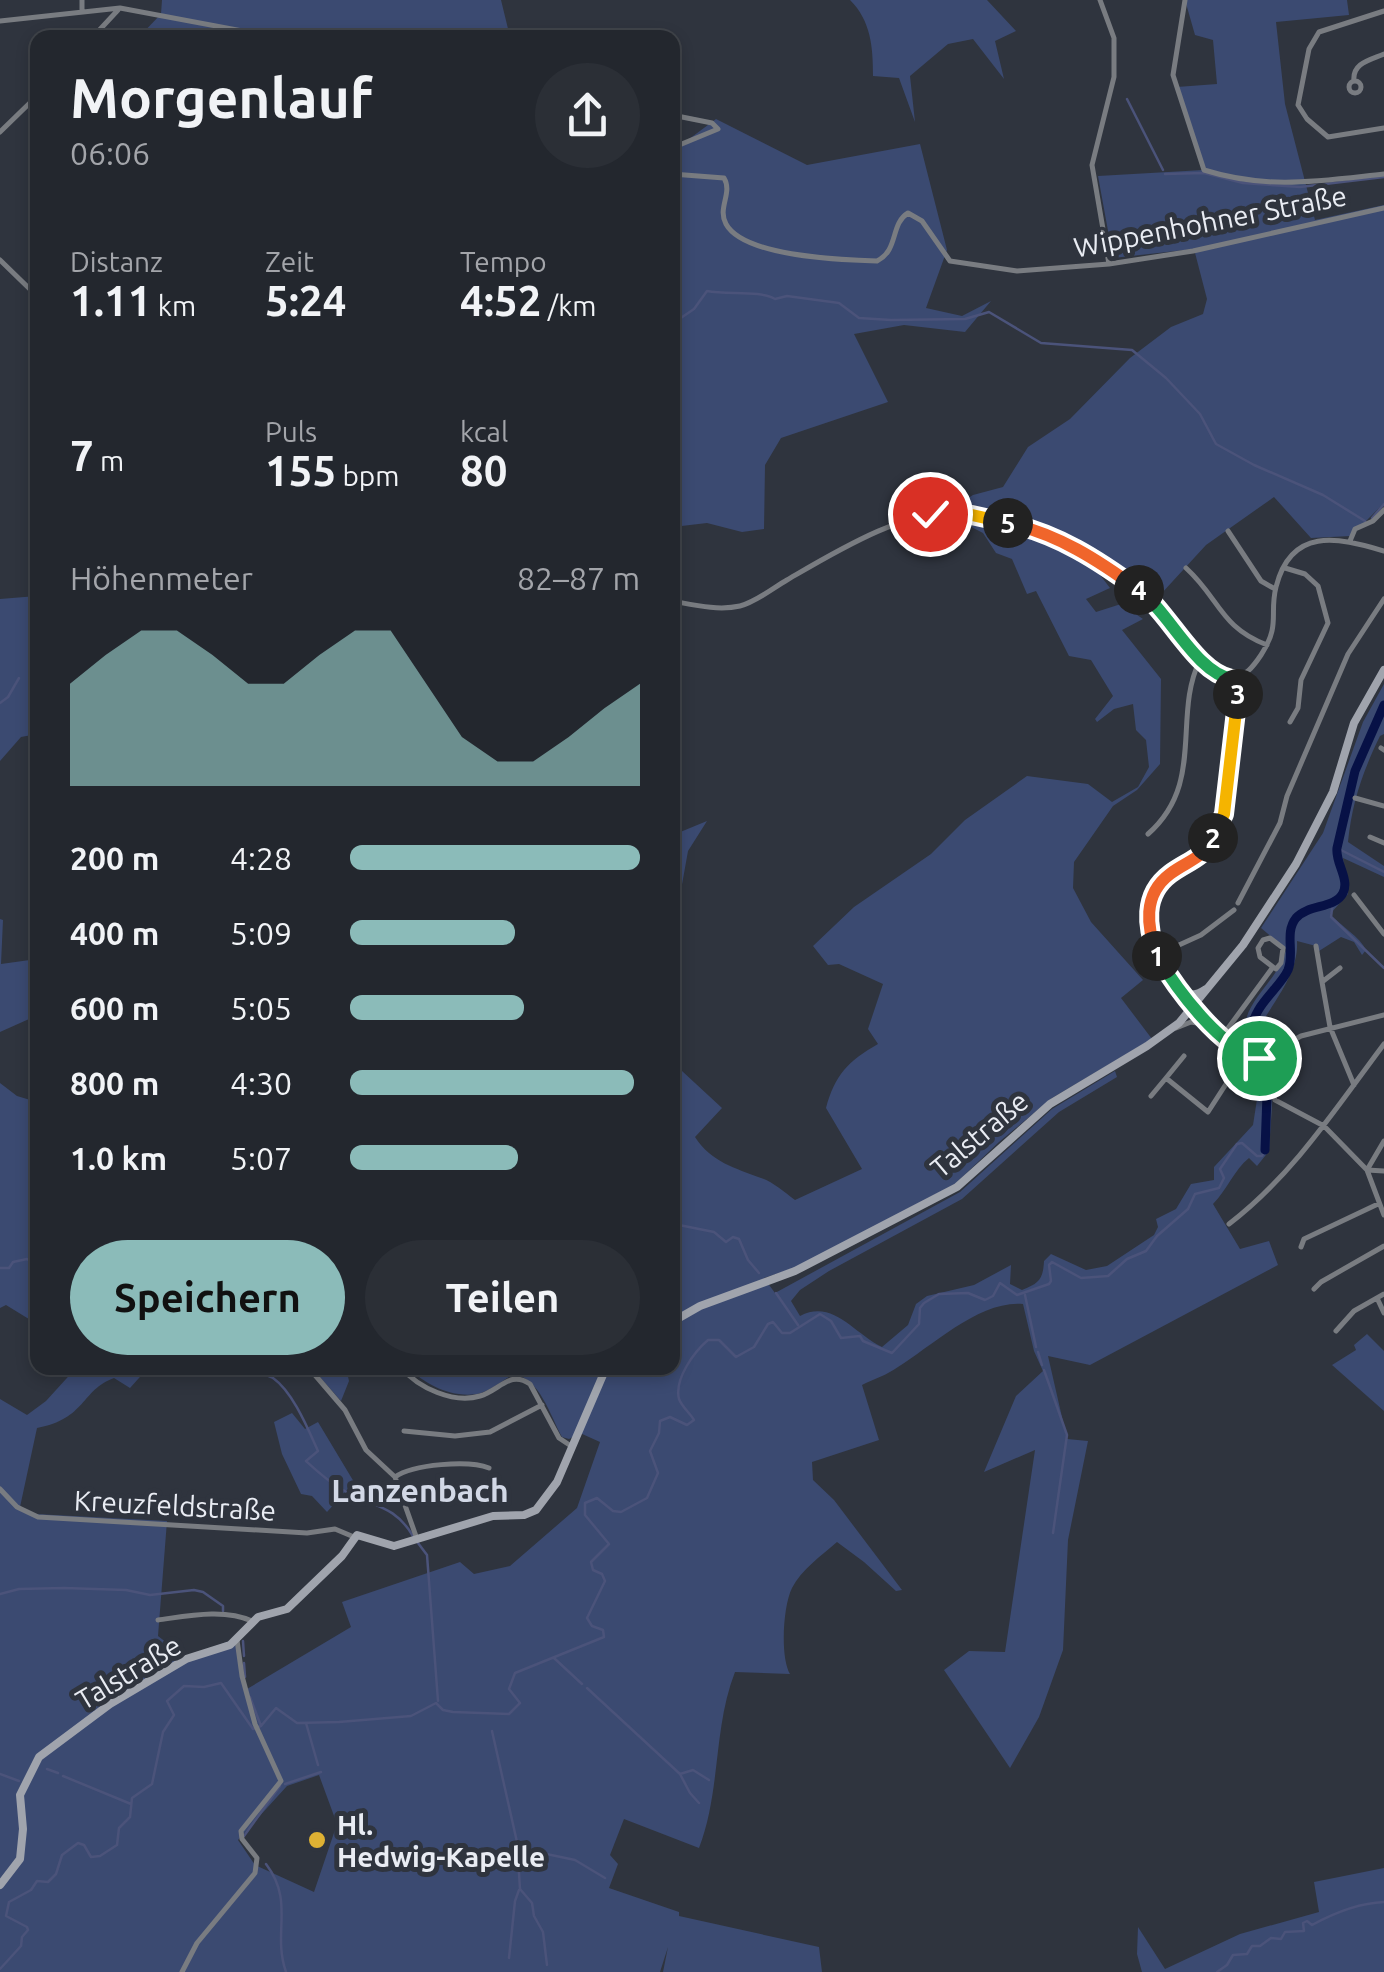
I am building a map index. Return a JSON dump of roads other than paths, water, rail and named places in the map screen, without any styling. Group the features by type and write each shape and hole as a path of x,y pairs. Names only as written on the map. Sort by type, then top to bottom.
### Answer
{"main road":[{"name":"Talstraße","path":"680,1317 700,1306 795,1271 957,1187 1050,1104 1164,1034 1193,1010 1262,919 1325,810 1354,723 1384,670"},
{"path":"1176,988 1193,995 1214,983"},
{"path":"237,1640 252,1621 287,1609 342,1556 355,1537 365,1535 394,1546 493,1516 532,1513 551,1492 603,1375"},
{"name":"Talstraße","path":"0,1885 20,1859 20,1794 39,1757 110,1704 186,1659 237,1640"}],"street":[{"path":"82,0 82,11"},
{"path":"1100,0 1114,38 1114,78 1092,165 1109,264"},
{"path":"1185,0 1173,76 1204,170 1243,180 1293,184 1384,174"},
{"path":"99,30 120,8"},
{"path":"0,21 120,8 237,30"},
{"path":"1384,12 1319,32 1309,49 1298,105 1307,119 1328,137 1384,128"},
{"path":"1354,81 1358,65 1384,54"},
{"path":"2,128 30,102"},
{"path":"680,117 712,123 718,130 680,145"},
{"name":"Wippenhohner Straße","path":"680,175 724,178 728,188 723,218 728,228 780,253 877,261 888,254 900,219 908,213 922,222 948,259 958,265 1026,271 1193,251 1384,208"},
{"path":"0,260 30,289"},
{"path":"1350,541 1355,528 1373,521 1384,510"},
{"path":"680,602 712,608 742,606 852,542 930,514 958,512 1040,530 1095,558 1156,602 1207,667 1232,679 1239,694"},
{"path":"1228,531 1261,581 1275,589"},
{"path":"1232,679 1252,667 1267,645 1274,629 1275,589 1288,556 1301,545 1321,540 1350,541 1384,551"},
{"path":"1186,568 1232,626 1267,645"},
{"path":"1286,568 1304,574 1318,586 1328,623 1301,680 1298,708 1290,722"},
{"path":"1156,954 1201,934 1236,907 1280,823 1287,796 1348,654 1384,599"},
{"path":"1148,834 1164,816 1181,780 1189,727 1190,683 1201,659"},
{"path":"1194,674 1207,667"},
{"path":"1241,676 1224,814 1207,850 1168,875 1152,894 1148,928 1156,954 1193,1010 1253,1058 1330,1027 1384,1016"},
{"path":"1355,798 1384,806"},
{"path":"1370,837 1384,843"},
{"path":"1354,895 1384,934"},
{"path":"1270,938 1283,948 1281,962 1276,969 1273,967 1260,957 1258,948 1270,938"},
{"path":"1316,946 1330,1027 1354,1084"},
{"path":"1223,1035 1273,967"},
{"path":"1322,982 1340,968"},
{"path":"1164,1034 1191,1022 1212,1026"},
{"path":"1229,1224 1262,1198 1324,1126 1384,1044"},
{"path":"1166,1078 1208,1112 1246,1053"},
{"path":"1269,1054 1282,1077 1273,1093 1275,1100 1324,1126 1368,1170 1384,1214"},
{"path":"1150,1096 1184,1056"},
{"path":"1368,1170 1384,1141"},
{"path":"1368,1170 1384,1171"},
{"path":"1301,1246 1304,1240 1378,1204"},
{"path":"1314,1290 1321,1282 1384,1246"},
{"path":"1336,1330 1354,1311 1380,1296 1384,1314"},
{"path":"315,1375 345,1410 366,1450 395,1477 418,1538"},
{"path":"409,1375 422,1387 454,1396 479,1397 518,1378 530,1384 559,1438 571,1446"},
{"path":"404,1431 455,1436 490,1432 542,1405"},
{"path":"395,1477 409,1470 450,1465 477,1464 489,1468"},
{"name":"Kreuzfeldstraße","path":"0,1489 16,1507 38,1517 307,1533 336,1529 355,1537"},
{"path":"158,1620 206,1614 252,1621"},
{"path":"182,1972 198,1943 239,1895 257,1866 256,1856 242,1840 240,1831 282,1782 255,1724 237,1640"}],"waterway":[{"path":"1127,99 1163,170"},
{"path":"1165,174 1204,173 1243,183 1300,187 1384,177"},
{"path":"680,319 694,309 707,291 775,299 787,296 839,303 859,318 965,319 989,312 1041,343 1132,350 1200,414 1216,444 1323,495 1365,521"},
{"path":"1372,518 1384,504"},
{"path":"0,703 19,678"},
{"path":"1265,1150 1267,1095 1276,1077 1254,1035 1256,1013 1288,970 1291,930 1296,918 1307,910 1334,902 1343,893 1345,882 1337,848 1355,771 1384,705"},
{"path":"1337,848 1384,872"},
{"path":"1333,901 1331,917 1384,968"},
{"path":"0,1969 21,1946 28,1930 6,1916 9,1902 31,1890 37,1881 48,1882 56,1874 62,1855 78,1843 84,1845 91,1857 117,1845 119,1828 130,1817 132,1798 152,1784 163,1732 174,1715 167,1701 184,1686 221,1683 253,1729 261,1726 276,1708 297,1723 411,1716 436,1703 453,1712 509,1714 520,1703 509,1689 515,1673 604,1637 603,1630 592,1626 587,1618 605,1581 602,1574 593,1570 591,1562 609,1544 585,1515 585,1503 597,1498 613,1511 621,1512 647,1498 658,1473 650,1451 660,1421 670,1417 687,1425 694,1420 679,1399 679,1383 691,1359 708,1340 719,1340 736,1357 754,1347 768,1324 773,1322 782,1333 790,1333 820,1314 831,1321 841,1338 860,1336 863,1341 892,1353 919,1324 920,1308 939,1294 968,1293 985,1300 993,1296 1000,1283 1017,1295 1049,1284 1052,1262 1081,1278 1108,1276 1127,1259 1146,1251 1188,1209 1195,1194 1219,1188 1224,1178 1220,1169 1237,1144 1242,1143 1257,1156 1265,1150"},
{"path":"680,1209 680,1218"},
{"path":"680,1225 714,1232 726,1242 733,1237 739,1239 759,1273"},
{"path":"0,1268 30,1261"},
{"path":"776,1293 798,1325"},
{"path":"1025,1295 1036,1347"},
{"path":"1038,1352 1042,1365"},
{"path":"1044,1370 1067,1435 1053,1533"},
{"path":"265,1375 280,1384 305,1422 318,1451 306,1461 338,1487 390,1512 413,1536"},
{"path":"418,1543 427,1555 438,1701"},
{"path":"0,1594 19,1589 64,1588 126,1590 150,1595 194,1590 223,1606 223,1611"},
{"path":"243,1641 244,1656"},
{"path":"554,1658 582,1684"},
{"path":"244,1663 245,1677"},
{"path":"587,1688 680,1774 699,1803"},
{"path":"250,1697 261,1726"},
{"path":"306,1723 318,1765"},
{"path":"492,1731 517,1842 520,1889 532,1903 543,1932 547,1965"},
{"path":"47,1769 58,1773"},
{"path":"680,1774 693,1770 709,1780"},
{"path":"285,1784 321,1772"},
{"path":"0,1774 19,1781"},
{"path":"63,1776 131,1804"},
{"path":"244,1836 280,1786"},
{"path":"518,1848 575,1860 605,1878"},
{"path":"266,1864 279,1891 286,1972"},
{"path":"509,1958 519,1890"},
{"path":"1217,1972 1233,1955 1247,1954 1252,1946 1260,1946 1271,1938 1281,1939 1285,1932 1304,1931 1303,1923 1307,1921 1312,1925 1347,1909 1384,1902"}],"place":[{"name":"Hl. Hedwig-Kapelle","path":"317,1840"}],"district":[{"name":"Lanzenbach","path":"420,1490"}]}
